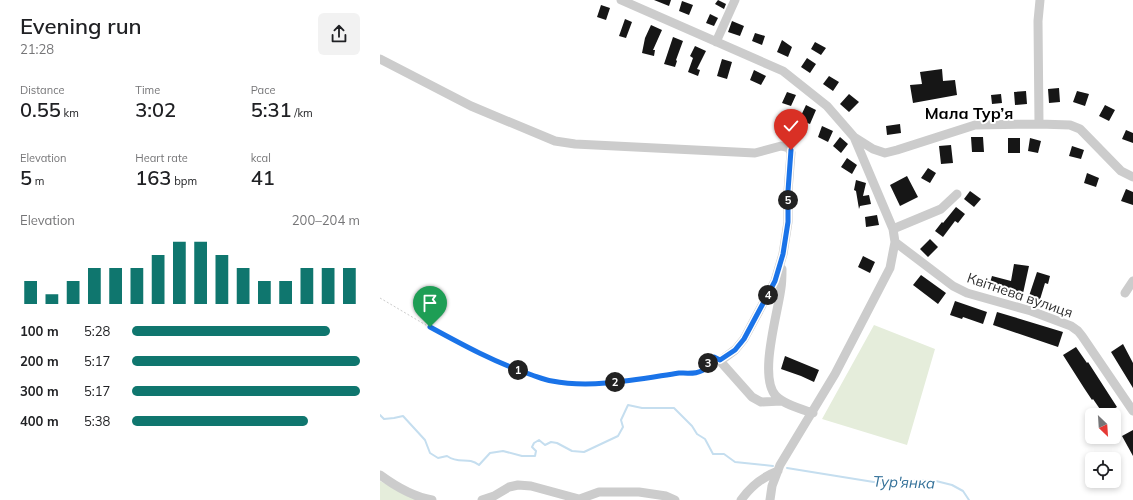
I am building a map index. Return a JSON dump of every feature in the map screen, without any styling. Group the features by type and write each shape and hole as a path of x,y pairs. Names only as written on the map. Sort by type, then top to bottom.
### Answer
{"street":[{"path":"621,0 783,71 827,106 854,137 873,150 885,153 975,125 1070,125 1080,129 1121,171 1133,177"},
{"path":"716,42 735,0"},
{"path":"1039,124 1038,21 1040,0"},
{"path":"380,58 470,106 555,141 575,144 754,153 780,146 789,148 791,152 788,191 788,222 783,254 782,287 770,342 769,368 770,386 781,401"},
{"path":"770,500 772,486 778,471 836,374 890,268 895,242 893,229 854,137"},
{"path":"893,229 941,209 957,194"},
{"name":"Квітнева вулиця","path":"895,242 953,286 967,293 1031,311 1078,330 1133,411"},
{"path":"783,254 775,281 744,339 735,350 720,360 752,397 762,402 781,401 813,413"},
{"path":"1125,293 1133,281"},
{"path":"741,500 747,490 757,482 765,476 778,471"},
{"path":"380,475 405,495 432,500"},
{"path":"482,500 494,496 509,487 518,485 531,486 578,500 599,496 639,492 666,496 675,500"}],"path":[{"path":"380,298 484,357 519,371 552,381 578,384 615,382 679,373 689,373 703,370 714,357 720,360"}],"green space":[{"path":"874,325 935,349 907,445 822,419"},
{"path":"380,481 410,496 435,500 380,500"}],"building":[{"path":"654,0 671,0 669,6"},
{"path":"718,0 726,4 724,9 715,4"},
{"path":"682,1 693,5 689,15 679,11"},
{"path":"601,5 610,8 606,20 597,17"},
{"path":"710,14 718,18 714,26 706,23"},
{"path":"625,19 632,22 626,38 619,36"},
{"path":"732,21 744,26 740,36 728,32"},
{"path":"651,25 662,30 653,50 655,50 654,56 642,53 645,38"},
{"path":"755,33 765,36 762,45 752,41"},
{"path":"673,37 683,41 675,67 664,64"},
{"path":"782,40 792,47 788,57 777,52"},
{"path":"815,42 826,48 821,55 811,49"},
{"path":"695,46 706,51 697,69 700,70 698,76 688,72 693,58 690,56"},
{"path":"807,58 816,64 810,73 801,67"},
{"path":"722,59 732,62 727,79 717,76"},
{"path":"942,69 943,81 955,80 957,95 913,103 910,85 922,84 920,72"},
{"path":"754,70 766,76 761,85 750,80"},
{"path":"829,76 839,82 833,91 823,84"},
{"path":"1059,88 1060,102 1049,103 1048,89"},
{"path":"1026,91 1027,104 1015,105 1014,92"},
{"path":"1077,91 1089,94 1085,106 1073,102"},
{"path":"787,92 796,95 791,106 782,103"},
{"path":"849,94 859,102 849,112 840,104"},
{"path":"1001,94 1002,103 992,104 991,95"},
{"path":"806,105 816,110 810,124 799,120"},
{"path":"1105,105 1115,110 1109,121 1099,116"},
{"path":"900,124 901,133 887,135 886,126"},
{"path":"822,126 833,131 828,142 818,137"},
{"path":"1126,130 1133,133 1133,143 1122,139"},
{"path":"840,137 848,144 841,153 833,146"},
{"path":"971,137 983,137 984,152 972,152"},
{"path":"1008,138 1020,138 1020,153 1008,153"},
{"path":"1030,138 1041,141 1038,153 1028,151"},
{"path":"951,145 953,163 941,164 939,146"},
{"path":"1072,146 1084,150 1081,159 1069,156"},
{"path":"847,158 857,165 852,174 841,167"},
{"path":"928,168 936,173 930,183 921,178"},
{"path":"1087,173 1099,178 1096,187 1084,183"},
{"path":"907,176 918,197 900,206 890,185"},
{"path":"856,180 866,183 863,196 869,195 871,204 860,206 859,209 856,191 854,190"},
{"path":"1126,189 1133,192 1133,205 1121,201"},
{"path":"970,191 981,199 974,207 964,199"},
{"path":"956,207 965,214 958,223 955,221 943,237 935,231"},
{"path":"877,215 879,225 866,227 865,217"},
{"path":"930,239 938,247 928,257 920,249"},
{"path":"863,256 875,262 870,273 858,267"},
{"path":"1014,264 1029,266 1022,298 988,289 992,276 1011,281"},
{"path":"1037,272 1050,276 1048,284 1045,283 1038,306 1027,302"},
{"path":"921,275 946,293 938,304 913,285"},
{"path":"955,301 987,312 983,324 963,317 962,319 950,315"},
{"path":"997,312 1063,332 1058,347 993,325"},
{"path":"1123,344 1133,363 1133,388 1111,352"},
{"path":"1076,347 1087,363 1088,362 1117,407 1099,408 1093,399 1092,400 1063,355"},
{"path":"785,356 819,370 814,382 781,369"},
{"path":"1133,430 1133,456 1122,436"}],"waterway":[{"name":"Тур'янка","path":"380,415 384,419 403,416 425,440 430,453 438,458 447,456 456,460 475,462 479,465 490,453 503,451 522,456 535,456 536,451 532,447 534,443 539,440 545,445 551,442 557,443 572,451 584,452 618,436 623,427 621,420 628,405 642,408 674,408 692,426 697,434 705,439 713,454 724,454 735,462 773,466"},
{"name":"Тур'янка","path":"787,468 886,484 921,480 936,481 952,485 963,491 969,500"}],"district":[{"name":"Мала Тур’я","path":"969,113"}],"route":[{"path":"430,327 484,357 519,371 552,381 578,384 615,382 703,370 710,360 714,357 720,360 735,350 744,339 775,281 783,254 788,222 788,191 791,150"}]}
